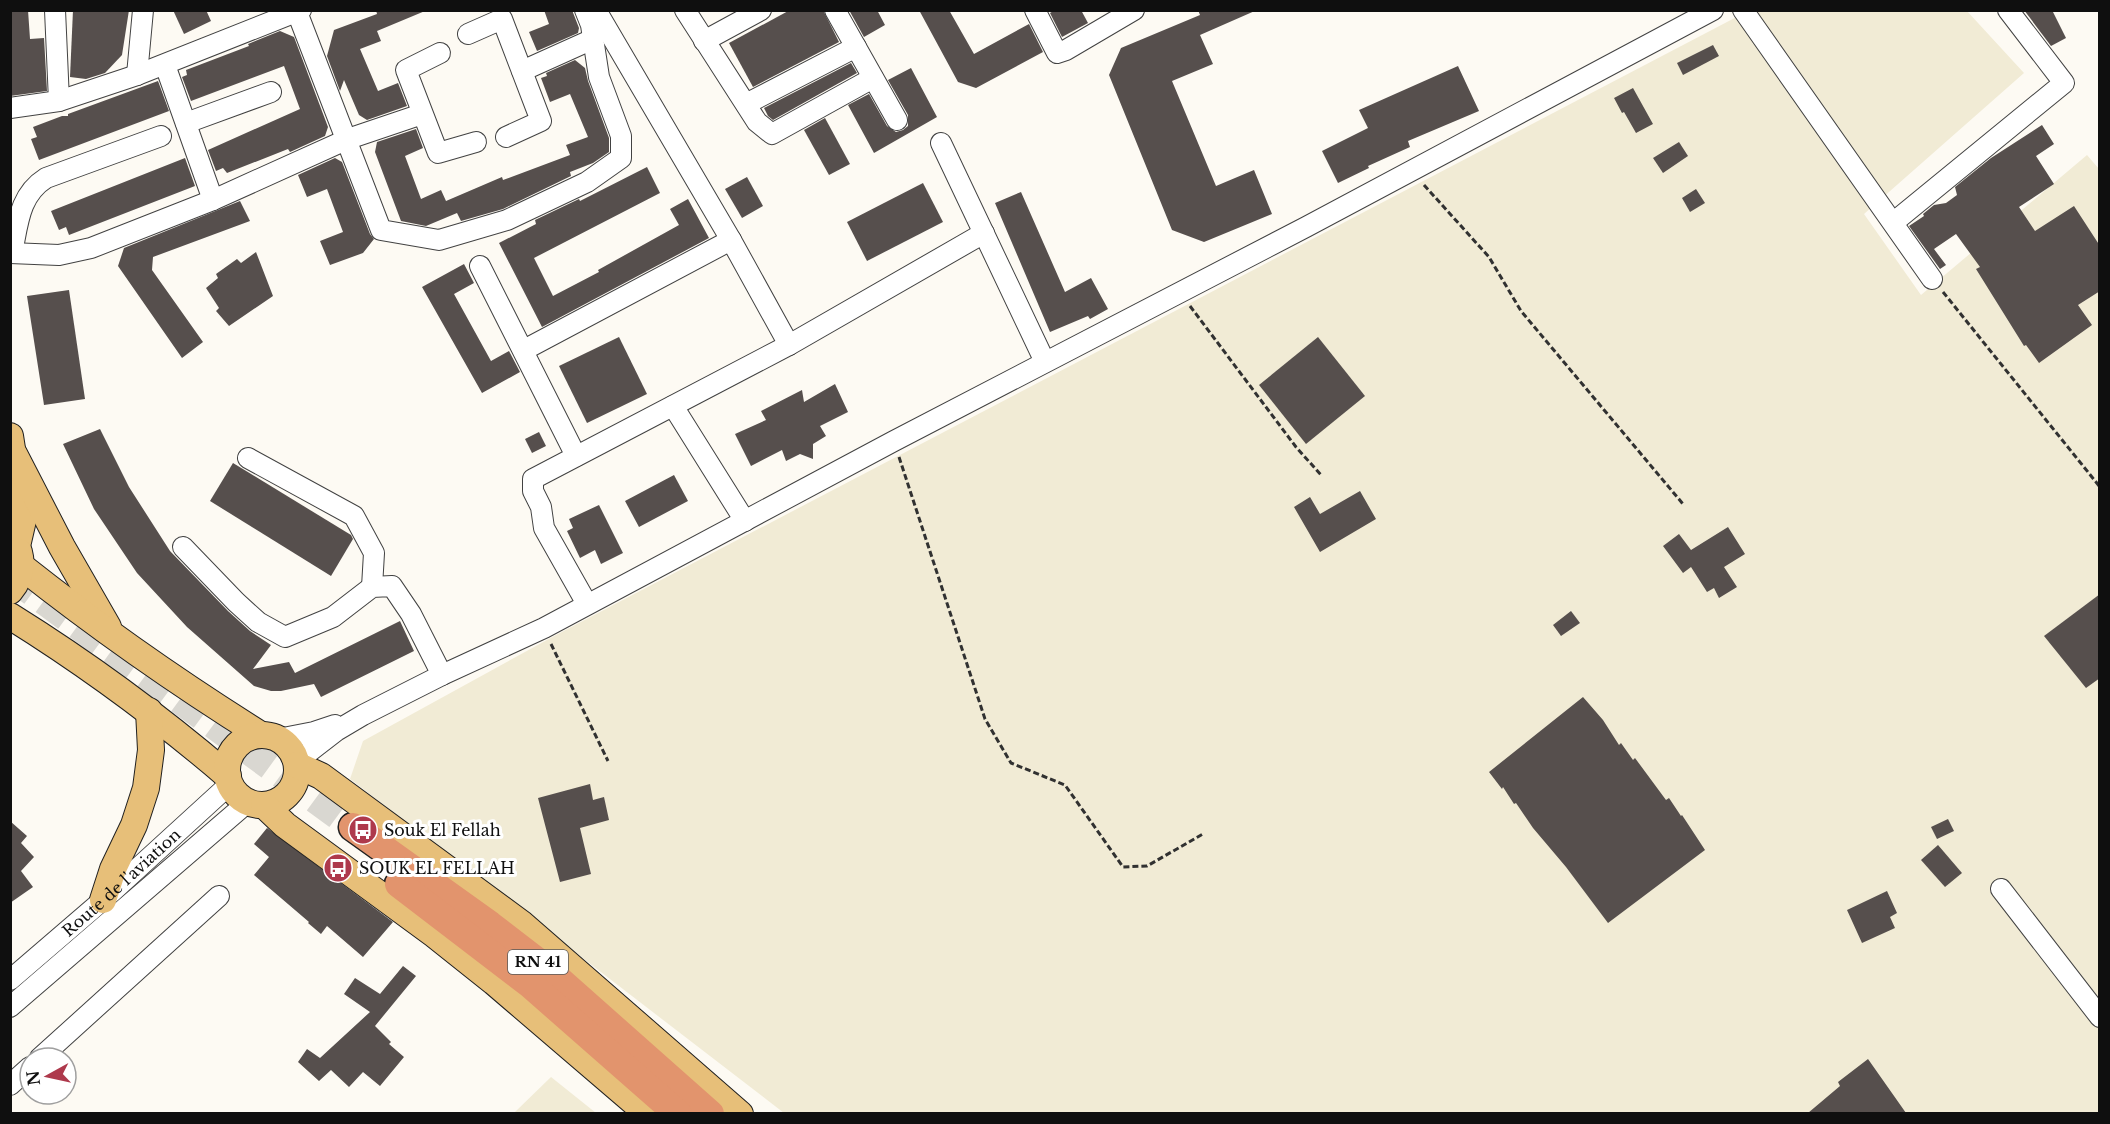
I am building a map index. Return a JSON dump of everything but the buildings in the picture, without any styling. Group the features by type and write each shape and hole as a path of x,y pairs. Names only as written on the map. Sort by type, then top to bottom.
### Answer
{"highway":[{"name":"RN 41","path":"678,1113 522,978 423,901 347,834 490,925 542,965 710,1113"}],"main road":[{"path":"10,591 20,576 16,550 23,520 12,445"},
{"path":"12,445 62,547 114,638"},
{"path":"16,550 114,638 211,704 269,737 286,744 297,764 296,781 292,789 280,801 256,804"},
{"path":"10,616 72,655 149,711 229,780 237,794 256,804 435,935 648,1113"},
{"path":"103,900 113,869 134,825 146,788 151,750 149,711"},
{"path":"229,780 229,759 233,751 245,740 269,737"},
{"path":"297,764 321,776 522,924 740,1113"}],"street":[{"path":"55,10 59,100"},
{"path":"137,75 143,10"},
{"path":"10,108 59,100 137,75 299,11 381,230 439,240 507,220 587,182 621,158 621,136 599,77 591,25 585,10"},
{"path":"596,10 731,240 789,345"},
{"path":"686,10 757,122 772,134 873,78"},
{"path":"704,41 761,10"},
{"path":"835,10 897,120"},
{"path":"1035,10 1057,53 1134,10"},
{"path":"297,764 336,731 363,716 442,675 544,628 1713,10"},
{"path":"1743,10 1932,279"},
{"path":"1894,222 2064,83 2007,10"},
{"path":"468,34 502,19 541,121 506,137"},
{"path":"522,71 593,39"},
{"path":"746,104 856,47"},
{"path":"440,53 406,70 422,114 438,153 476,142"},
{"path":"165,64 213,200"},
{"path":"186,123 271,92"},
{"path":"161,135 38,183 22,204 11,253 59,255 91,248 213,200 348,139 422,114"},
{"path":"941,144 1045,362"},
{"path":"587,604 544,528 541,507 533,492 533,479 789,345 984,233"},
{"path":"524,350 731,240"},
{"path":"480,266 576,456"},
{"path":"673,406 745,521"},
{"path":"248,458 354,516 374,553 372,587"},
{"path":"183,547 258,622 285,637 333,617 372,587 392,586 411,614 442,675"},
{"path":"269,737 314,732 363,716"},
{"name":"Route de l'aviation","path":"10,980 103,900 229,780"},
{"path":"10,1007 256,804"},
{"path":"2001,889 2100,1017"},
{"path":"53,1046 219,896"}],"path":[{"path":"1411,170 1489,257 1521,310 1683,504"},
{"path":"1932,279 2100,487"},
{"path":"1180,292 1296,447 1322,475"},
{"path":"894,441 986,718 1011,763 1065,785 1122,867 1147,866 1203,834"},
{"path":"544,628 608,761"}],"shaded area":[{"path":"1748,11 1967,11 2024,73 1864,214 1921,295 2087,155 2099,169 2099,1113 784,1113 350,779 363,741 556,635"},
{"path":"551,1077 596,1113 514,1113"}],"tunnel":[{"path":"10,576 353,827"}],"place":[{"name":"Souk El Fellah","path":"363,830"},
{"name":"SOUK EL FELLAH","path":"338,868"}]}
